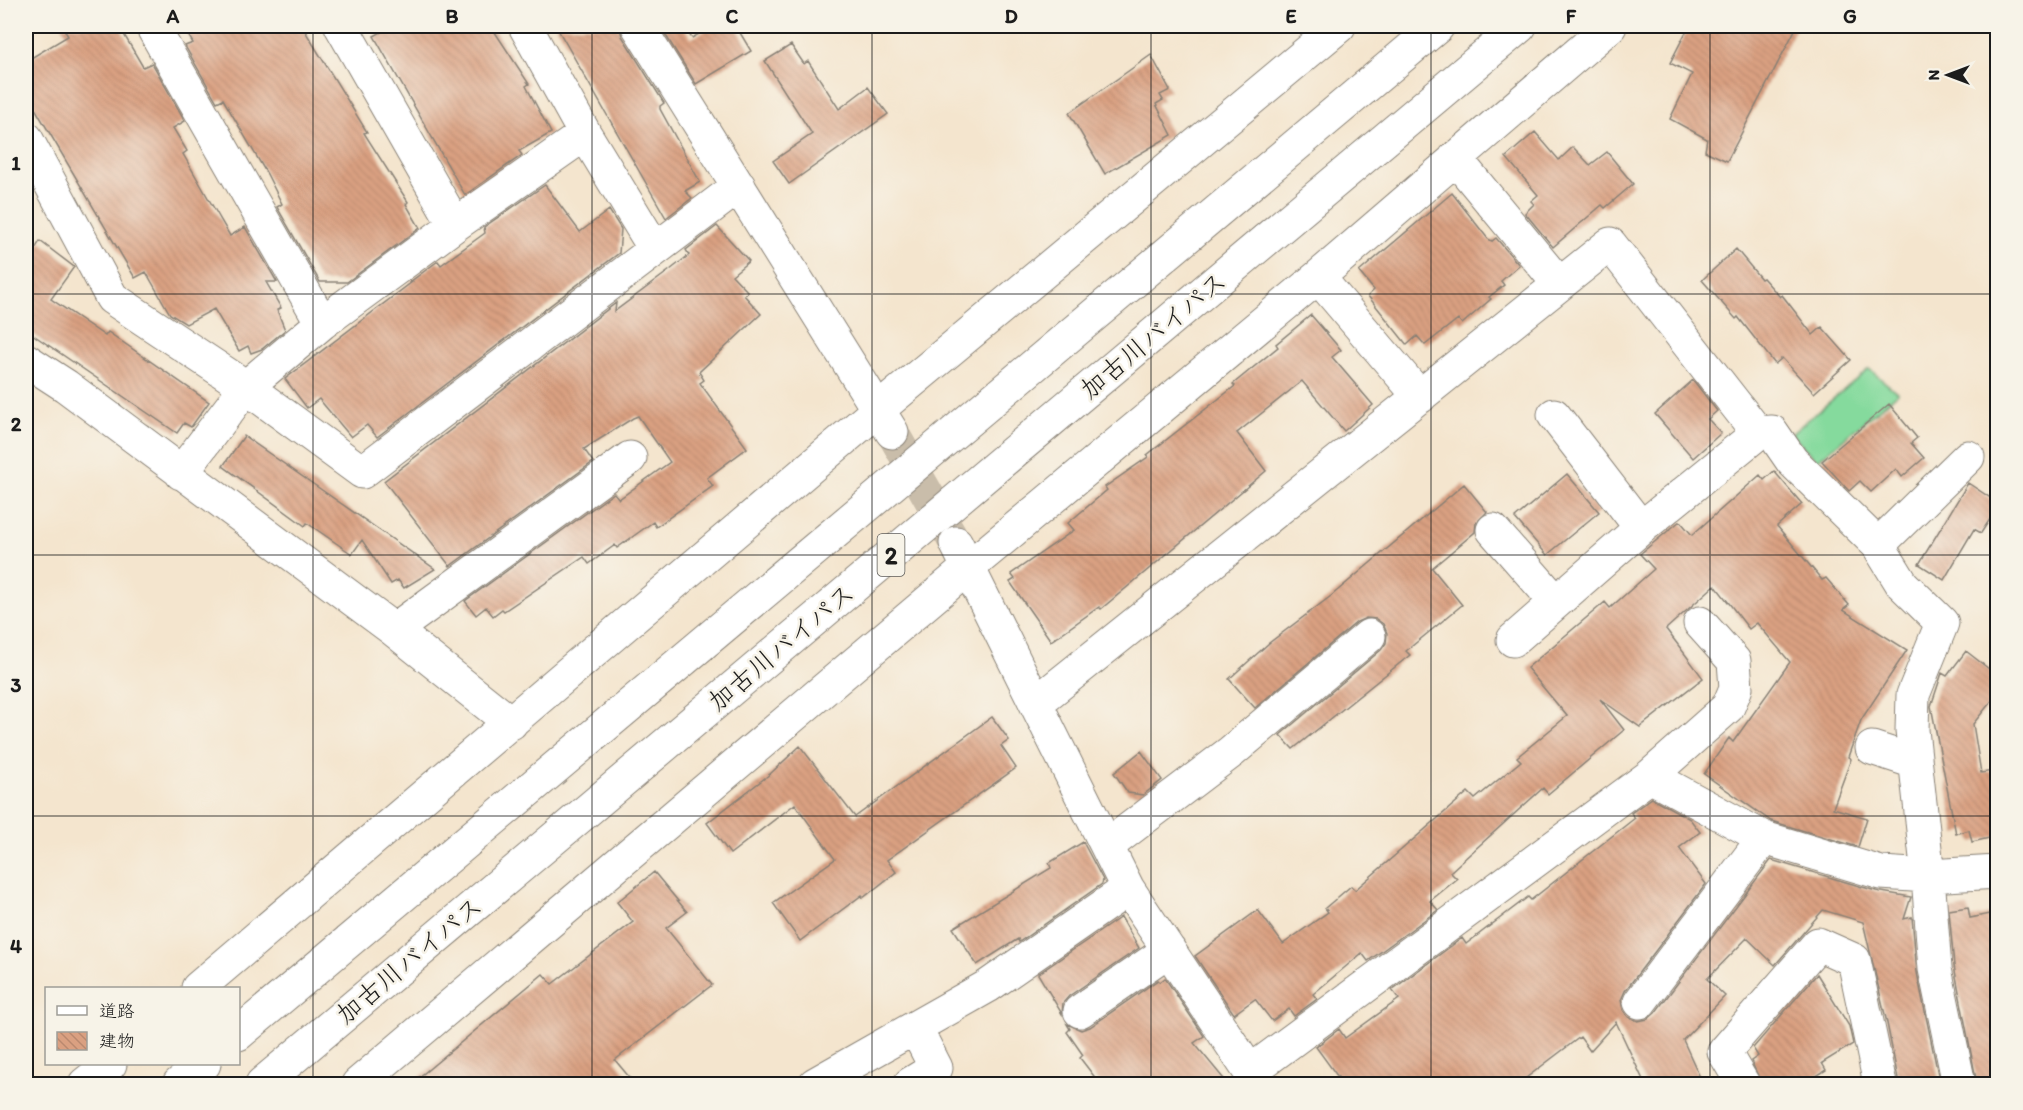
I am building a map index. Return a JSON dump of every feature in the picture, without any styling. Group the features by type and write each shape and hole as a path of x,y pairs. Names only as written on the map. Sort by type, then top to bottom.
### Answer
{"main road":[{"path":"152,26 322,323"},
{"path":"341,26 455,225"},
{"path":"525,26 585,134 655,249"},
{"path":"638,26 886,420"},
{"path":"199,987 511,723 886,420 1339,26"},
{"name":"加古川バイパス","path":"240,1032 1438,26"},
{"name":"加古川バイパス","path":"262,1084 1520,26"},
{"path":"358,1084 962,555 1318,277 1610,26"},
{"path":"181,473 246,387 322,323 455,225 585,134"},
{"path":"26,138 112,298 246,387 362,472 739,186"},
{"path":"1455,158 1559,284"},
{"path":"1036,703 1610,244 1758,432"},
{"path":"1318,277 1420,397"},
{"path":"26,360 66,386 394,630 511,723"},
{"path":"1554,415 1641,528"},
{"path":"1513,640 1641,528 1758,432 1772,432 1792,461 1878,545 1902,584 1942,622 1912,695 1915,762 1928,876 1935,969 1959,1084"},
{"path":"1878,545 1968,457"},
{"path":"394,630 630,458"},
{"path":"1493,530 1556,602"},
{"path":"962,555 1128,889 1255,1078 1650,776 1728,707 1736,688 1734,661 1700,623"},
{"path":"1107,846 1231,752 1369,636"},
{"path":"1872,748 1915,762"},
{"path":"1650,776 1764,838 1881,873 1928,876 1998,872"},
{"path":"1640,1002 1764,838"},
{"path":"815,1084 916,1029 988,986 1128,889"},
{"path":"1743,1084 1724,1052 1818,944 1854,960 1880,1084"},
{"path":"1080,1011 1169,950"},
{"path":"916,1029 930,1079"},
{"path":"85,1084 109,1065"},
{"path":"179,1084 203,1065"}],"green space":[{"path":"1869,369 1898,393 1817,461 1791,434"}],"building":[{"path":"62,26 119,26 143,67 152,63 185,121 173,128 187,151 183,154 230,236 245,227 277,282 266,282 281,308 277,310 285,330 262,349 251,353 248,346 239,351 214,309 186,324 170,314 146,272 135,278 26,93 26,61 68,36"},
{"path":"183,26 302,26 367,132 364,133 408,202 406,204 420,228 347,282 320,282 277,207 282,204 267,174 223,99 217,102 185,46 193,43"},
{"path":"392,26 491,26 529,84 526,86 551,133 519,151 522,155 465,195 374,36"},
{"path":"556,26 619,26 622,36 664,103 660,109 700,182 685,191 692,198 666,218"},
{"path":"660,26 682,26 692,38 713,26 736,26 751,51 696,84"},
{"path":"1689,26 1797,26 1727,161 1705,151 1707,139 1670,119 1692,74 1670,63"},
{"path":"791,45 804,64 808,61 839,109 868,87 888,114 789,184 773,161 812,134 765,61"},
{"path":"1151,55 1170,90 1160,95 1163,100 1156,104 1172,135 1105,174 1069,113"},
{"path":"1535,132 1559,160 1573,147 1590,165 1607,152 1633,184 1605,208 1602,205 1553,247 1525,213 1534,204 1531,201 1538,195 1506,157"},
{"path":"545,185 580,232 609,210 621,229 619,253 377,437 367,425 351,437 319,399 307,408 285,379 438,261 441,265 485,233 484,227"},
{"path":"1452,193 1488,239 1492,241 1496,238 1519,265 1501,281 1504,285 1489,297 1491,299 1462,324 1458,319 1425,345 1417,336 1407,345 1368,296 1374,290 1359,272"},
{"path":"717,226 749,261 732,275 748,292 744,295 761,314 699,372 704,380 700,383 747,448 707,478 713,486 656,527 653,522 617,548 615,545 589,564 584,557 504,611 502,609 493,616 486,607 476,615 465,601 614,493 619,499 670,462 638,416 633,418 584,449 593,462 450,566 384,481 616,303 615,311 670,270 689,255 686,250"},
{"path":"40,241 74,267 51,299 105,336 108,332 209,402 191,427 184,423 177,433 29,332 26,337 26,263"},
{"path":"1736,249 1761,279 1763,278 1780,297 1782,295 1813,335 1822,327 1851,360 1814,393 1782,358 1775,364 1738,317 1736,319 1702,280"},
{"path":"1311,315 1341,350 1332,357 1373,405 1344,431 1302,381 1237,433 1266,471 1101,609 1099,607 1051,641 1010,582 1015,579 1011,574 1074,530 1068,523 1107,490 1105,487 1148,457 1147,455 1235,386 1233,384 1278,347 1276,344"},
{"path":"1693,380 1717,411 1708,419 1721,433 1693,458 1655,414"},
{"path":"1889,404 1917,438 1911,443 1924,458 1902,477 1896,469 1871,492 1860,481 1849,491 1822,461"},
{"path":"244,436 435,569 404,588 398,580 391,584 362,540 352,554 307,523 305,526 223,466"},
{"path":"1774,471 1802,504 1777,526 1822,580 1826,578 1849,605 1843,610 1907,650 1861,720 1848,757 1851,759 1833,808 1867,818 1858,847 1771,821 1704,774 1729,738 1733,742 1790,662 1757,623 1749,629 1715,585 1666,629 1703,678 1640,727 1600,699 1624,730 1548,794 1543,788 1450,872 1457,879 1430,901 1438,910 1368,961 1362,953 1313,994 1317,999 1294,1016 1289,1009 1272,1021 1255,999 1234,1014 1195,956 1258,910 1283,944 1328,912 1325,908 1351,886 1355,890 1468,792 1475,799 1521,761 1517,757 1567,716 1527,668 1605,602 1610,608 1654,569 1640,554 1680,521 1692,535 1760,475 1764,480"},
{"path":"1567,474 1599,512 1547,555 1515,518"},
{"path":"1968,483 1998,503 1998,507 1981,533 1974,529 1944,580 1919,564"},
{"path":"1464,484 1487,512 1476,523 1475,532 1432,568 1462,605 1406,651 1410,655 1293,749 1280,735 1381,650 1386,643 1387,633 1383,624 1376,619 1366,618 1357,622 1255,708 1229,679 1269,643 1331,596"},
{"path":"1966,651 1998,676 1998,693 1973,724 1981,773 1993,771 1998,790 1998,836 1972,842 1969,830 1956,834 1931,706 1942,673 1947,676"},
{"path":"992,717 1009,740 1001,746 1016,768 887,860 896,872 863,898 862,895 800,941 773,903 835,859 795,804 730,854 707,823 770,774 800,746 855,817"},
{"path":"1141,751 1162,780 1143,795 1128,793 1114,773"},
{"path":"1652,798 1690,819 1700,832 1679,848 1706,884 1625,991 1621,1000 1623,1010 1628,1017 1638,1021 1648,1019 1655,1013 1771,860 1876,891 1911,897 1904,919 1912,917 1917,973 1940,1084 1899,1084 1863,922 1823,910 1775,965 1747,938 1707,979 1725,996 1683,1040 1703,1084 1645,1084 1616,1022 1590,1051 1580,1037 1518,1084 1343,1084 1316,1047 1339,1029 1345,1038 1399,999 1392,990 1462,938 1466,944 1528,897 1531,900 1635,818 1631,813"},
{"path":"1083,842 1103,880 1102,884 1019,942 1018,939 977,965 953,928 1051,868 1049,863"},
{"path":"654,872 687,912 666,928 712,985 615,1060 635,1084 411,1084 543,974 552,984 633,922 617,902"},
{"path":"1968,907 1970,918 1990,914 1998,950 1998,1084 1977,1084 1954,966 1949,910"},
{"path":"1121,917 1139,948 1069,996 1063,1003 1062,1014 1038,974"},
{"path":"1817,974 1849,1026 1853,1044 1822,1063 1826,1070 1804,1084 1762,1084 1751,1061 1758,1056 1753,1048"},
{"path":"1165,978 1204,1036 1194,1043 1228,1084 1100,1084 1080,1058 1083,1055 1067,1032 1070,1029 1067,1024 1081,1030 1090,1027 1158,980 1160,982"}],"tunnel":[{"path":"892,432 953,539"}]}
